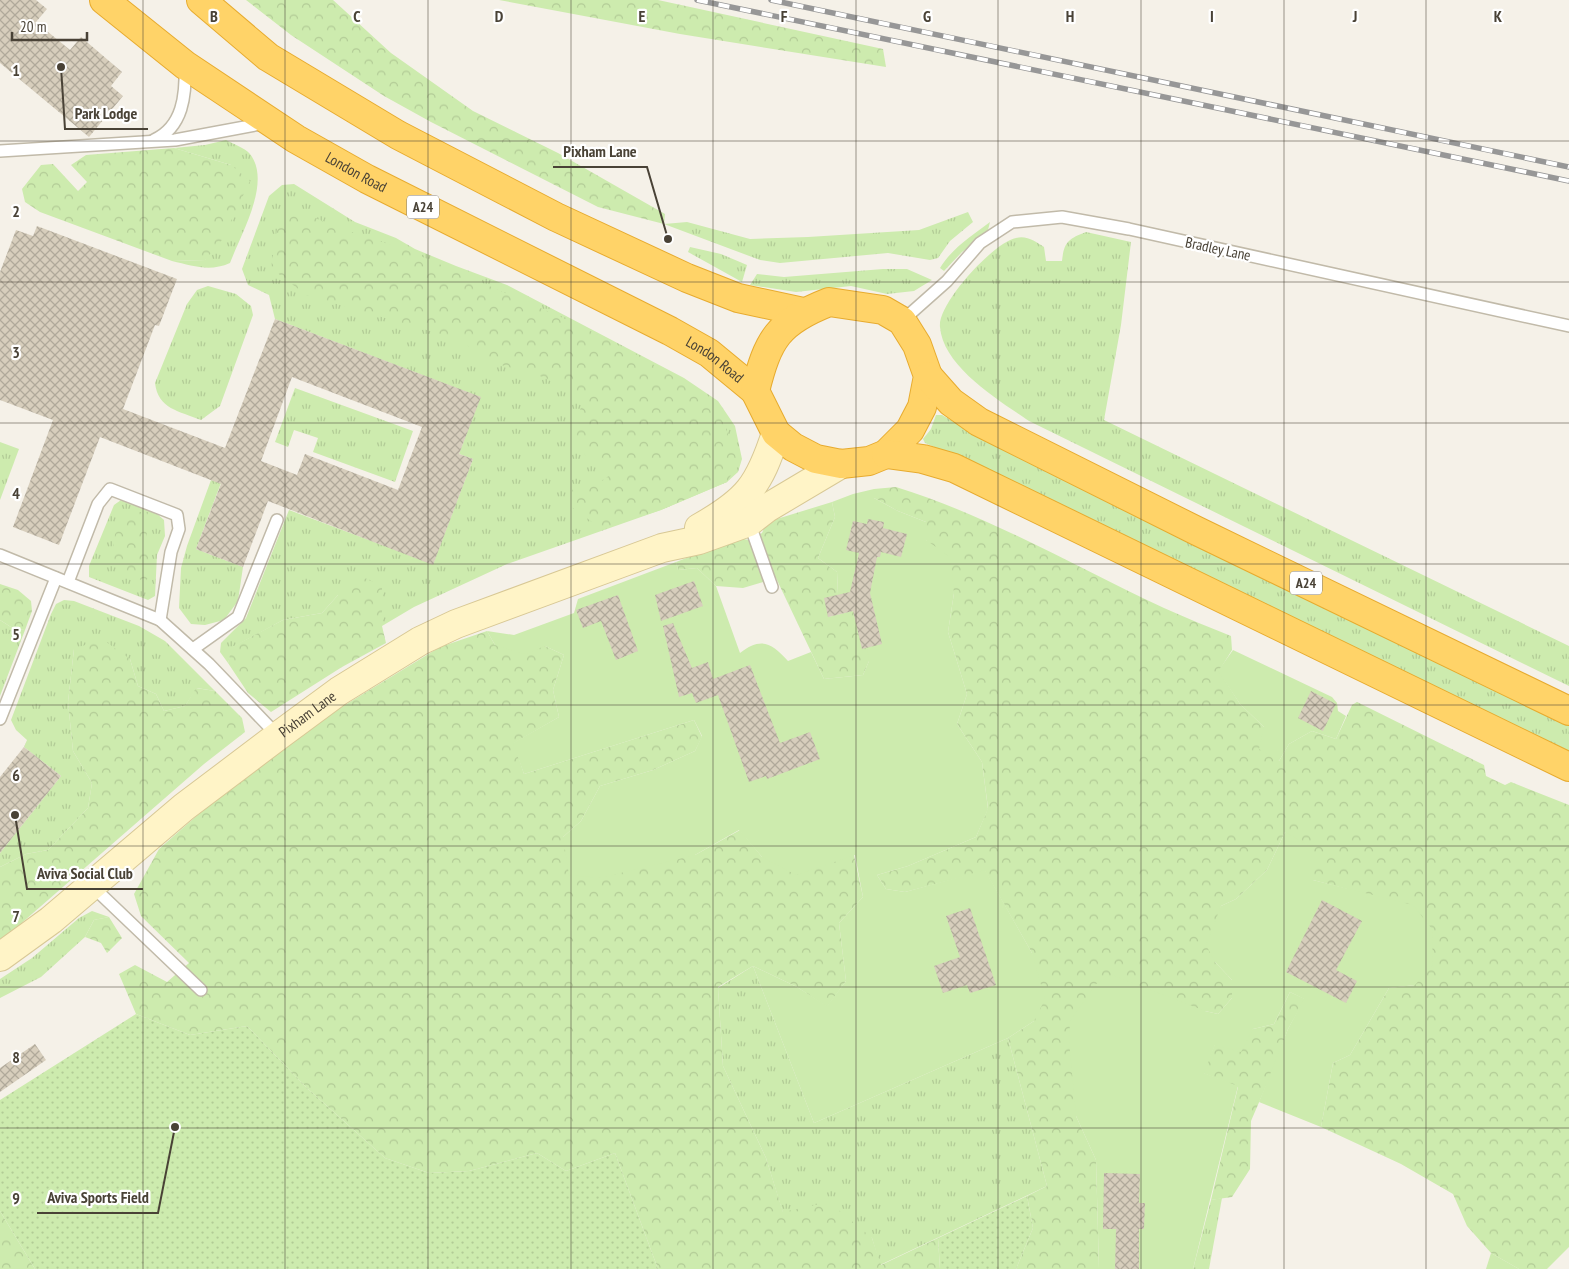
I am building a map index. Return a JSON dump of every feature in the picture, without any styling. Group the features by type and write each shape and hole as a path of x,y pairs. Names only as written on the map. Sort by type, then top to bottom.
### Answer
{"highway":[{"name":"London Road","path":"104,0 185,65 268,122 367,179 670,331 709,353 755,391"},
{"path":"201,0 268,57 398,135 539,208 738,298 804,312"},
{"path":"829,302 883,310 902,321 917,344 928,376 922,407 910,430 886,454 869,461 841,464 816,459 794,447 776,433 755,391 763,359 778,332 804,312 829,302"},
{"name":"A24","path":"928,376 951,402 995,430 1569,711"},
{"path":"886,454 923,458 954,468 1569,767"}],"main road":[{"name":"Pixham Lane","path":"662,548 718,517 740,501 762,474 776,433"},
{"name":"Pixham Lane","path":"0,957 51,920 184,807 278,736 339,691 420,640 456,624 662,548 699,540 749,522 767,508 841,464"}],"lane":[{"path":"150,142 166,134 177,117 184,100 185,65"},
{"path":"0,151 176,140 268,122"},
{"name":"Bradley Lane","path":"902,321 946,281 980,243 1012,222 1062,217 1129,229 1569,326"},
{"path":"68,582 98,504 110,489 177,515 179,528 171,552 160,620"},
{"path":"193,649 238,617 277,520"},
{"path":"749,522 772,587"},
{"path":"0,555 160,620 193,649 278,736"},
{"path":"0,719 56,578"},
{"path":"91,885 201,990"}],"green space":[{"path":"246,0 333,0 391,53 473,111 558,153 665,214 664,224 598,207 431,122 384,96 291,35"},
{"path":"499,0 658,0 883,49 886,67 680,34"},
{"path":"226,140 250,154 256,166 258,179 247,223 230,263 208,268 172,261 205,260 231,165 174,148 205,145"},
{"path":"174,148 231,165 250,181 222,240 205,260 172,261 40,212 25,202 22,189 41,165 53,164 78,191 87,182 71,165 86,155"},
{"path":"294,184 355,222 396,238 415,249 456,266 507,285 684,378 718,401 735,426 742,459 738,472 727,482 661,510 507,564 414,607 382,626 381,606 338,595 322,613 283,620 233,647 228,663 220,652 221,643 246,618 289,510 433,564 473,459 459,454 480,397 275,319 269,295 248,285 242,269 269,196 282,185"},
{"path":"294,208 331,225 409,251 577,324 637,355 710,398 725,426 738,463 727,482 661,510 602,529 567,504 575,484 597,484 610,475 610,460 586,456 570,434 585,398 540,376 483,360 461,340 306,295 271,268 279,216"},
{"path":"968,212 973,222 950,241 938,258 930,260 888,253 780,263 760,260 664,224 687,222 750,239 808,237 919,230"},
{"path":"990,222 987,234 962,252 944,271 940,268 956,248"},
{"path":"1086,232 1131,242 1121,325 1104,420 1569,646 1569,686 1029,421 975,382 951,356 943,342 940,327 942,317 957,290 981,262 1006,242 1020,237 1028,238 1044,247 1046,261 1062,261 1064,249 1068,242"},
{"path":"690,247 721,254 747,265 742,282 688,252"},
{"path":"883,269 907,269 932,280 914,291 887,294 851,286 796,292 750,285 757,274 784,277"},
{"path":"208,286 236,294 251,306 253,315 220,406 201,420 165,404 157,392 155,383 187,304 197,290"},
{"path":"295,388 413,431 395,482 313,452 318,438 294,430 288,447 275,442"},
{"path":"936,415 942,415 980,437 1569,725 1569,753 991,471 925,443 923,439 931,429"},
{"path":"0,442 19,449 0,500"},
{"path":"211,480 221,483 196,549 243,567 238,601 224,620 205,625 191,624 179,608 181,568"},
{"path":"896,487 965,512 999,527 1164,608 1231,636 1232,650 1219,671 1240,704 1264,727 1279,761 1289,744 1312,731 1336,739 1352,705 1357,702 1484,765 1486,776 1505,785 1511,782 1569,805 1569,1247 1547,1269 1519,1269 1491,1253 1467,1226 1453,1194 1401,1164 1321,1127 1333,1063 1350,1055 1389,988 1415,985 1347,889 1313,880 1285,832 1267,870 1236,899 1221,906 1215,962 1232,980 1232,998 1218,1014 1205,1011 1076,1116 1096,1160 1099,1269 1016,1269 1033,1228 1027,1196 1047,1186 1008,1038 1034,1021 1032,953 985,871 905,892 886,889 877,875 908,866 976,837 988,808 982,762 957,724 967,694 948,632 954,593 926,540 926,522 898,511 874,498 874,489"},
{"path":"874,489 874,498 898,511 926,522 926,540 950,557 954,593 948,632 967,694 957,724 982,762 988,809 976,837 908,866 877,875 886,889 905,892 985,870 1032,953 1045,999 1034,1021 1008,1038 814,1123 753,966 797,987 827,1006 846,981 839,923 863,897 855,855 796,875 762,857 739,830 695,855 600,878 569,875 563,837 581,821 600,786 653,770 695,751 702,736 694,720 524,774 513,743 559,717 553,690 564,655 545,646 525,654 495,645 487,631 514,635 574,613 578,599 676,562 678,570 697,568 716,586 740,653 761,644 766,644 777,650 788,661 811,652 824,679 863,675 869,661 867,648 853,611 828,617 824,598 838,594 837,572 818,558 835,517 832,502"},
{"path":"121,500 155,512 164,520 165,536 157,555 155,596 148,600 89,577 89,566 114,505"},
{"path":"832,502 835,517 818,558 837,572 838,594 828,617 853,611 905,578 863,675 824,679 776,578 743,588 716,586 697,568 678,570 676,562 738,538 749,540 762,533 767,522"},
{"path":"130,512 148,512 146,547 152,573 145,582 111,564 115,534"},
{"path":"362,577 382,586 382,626 386,643 342,667 271,712 248,693 228,663 232,647 283,620 322,613 338,595"},
{"path":"0,584 18,590 31,601 32,611 25,630 14,629 0,620"},
{"path":"64,600 74,601 139,626 165,641 215,691 197,688 185,706 164,711 156,694 138,686 130,659 74,649 68,702 73,751 92,783 88,808 48,850 26,854 0,867 0,853 61,776 24,747 27,740 16,730 11,720 51,614 56,604"},
{"path":"0,620 14,629 25,630 0,696"},
{"path":"487,631 495,645 545,646 564,655 553,690 559,717 514,743 524,774 694,720 702,737 695,751 653,770 600,786 581,821 563,837 695,855 740,830 762,857 854,855 863,897 839,923 846,981 827,1007 797,987 753,966 718,987 723,1066 766,1158 783,1212 829,1202 872,1238 881,1265 938,1238 940,1269 658,1269 615,1153 566,1171 537,1153 469,1171 429,1173 385,1158 307,1088 247,1026 190,1035 136,1014 119,974 135,965 167,982 189,963 141,916 134,894 159,849 258,762 327,716 440,647"},
{"path":"102,639 130,659 138,686 156,694 164,711 185,706 196,688 215,691 242,718 245,732 204,764 9,934 0,939 0,867 26,854 48,850 88,808 92,783 73,751 68,702 74,649"},
{"path":"1233,650 1332,697 1337,703 1338,711 1346,716 1336,739 1312,731 1289,744 1279,761 1259,749 1264,727 1240,704 1218,671"},
{"path":"1285,832 1313,848 1313,880 1413,905 1432,929 1433,965 1415,985 1389,988 1350,1055 1333,1063 1321,1127 1259,1102 1288,1029 1304,999 1290,992 1274,1024 1253,1029 1241,1052 1215,1045 1204,1073 1238,1086 1193,1269 1099,1269 1096,1160 1076,1116 1069,1041 1070,1021 1096,984 1112,975 1205,1011 1218,1014 1232,998 1232,980 1215,962 1206,945 1221,906 1236,899 1267,870"},
{"path":"92,911 109,917 94,920 85,937 41,977 0,998 0,979 32,958 79,918"},
{"path":"109,917 122,938 107,953 101,943 85,937 94,920"},
{"path":"753,966 814,1123 1008,1038 1047,1186 880,1265 872,1238 783,1213 766,1158 723,1066 718,988"},
{"path":"1290,992 1305,999 1288,1029 1251,1121 1250,1169 1232,1197 1211,1200 1238,1087 1203,1073 1215,1044 1253,1029 1274,1024"},
{"path":"136,1014 190,1035 247,1026 307,1088 385,1158 429,1173 469,1171 537,1153 566,1171 615,1153 658,1269 35,1269 0,1211 0,1100"},
{"path":"1027,1196 1033,1228 1016,1269 940,1269 938,1238"},
{"path":"1222,1198 1209,1269 1193,1269 1211,1200"},
{"path":"0,1211 35,1269 0,1269"},
{"path":"1491,1253 1519,1269 1486,1269"}],"building":[{"path":"0,0 36,0 47,9 36,22 70,50 81,37 122,72 111,86 123,96 89,137 0,63"},
{"path":"37,226 177,279 159,326 155,325 123,409 225,448 275,319 481,397 459,454 473,459 433,565 268,501 243,567 196,549 221,484 100,437 59,545 13,527 53,420 0,400 0,272 16,230 33,236","holes":["292,377 422,427 398,490 305,454 297,475 261,461"]},
{"path":"868,519 884,522 883,528 907,534 901,557 881,552 880,557 877,557 870,593 882,644 862,649 853,611 828,617 824,598 850,592 859,553 846,550 853,521 867,524"},
{"path":"694,581 703,606 661,621 655,595"},
{"path":"618,595 638,651 616,660 601,621 583,628 576,610"},
{"path":"673,623 692,668 708,662 713,679 750,665 780,743 810,732 820,759 767,779 766,776 749,782 718,695 696,703 692,693 679,697 663,626"},
{"path":"1311,691 1336,704 1323,731 1298,718"},
{"path":"24,747 61,776 0,853 0,777"},
{"path":"1322,900 1362,921 1336,970 1357,981 1346,1003 1286,972"},
{"path":"970,908 996,985 970,993 967,985 943,993 934,966 960,957 946,916"},
{"path":"35,1044 46,1060 0,1092 0,1068"},
{"path":"1104,1173 1140,1174 1139,1203 1145,1203 1144,1229 1139,1229 1139,1269 1115,1269 1116,1229 1103,1229"}],"railway":[{"path":"697,0 1569,181"},
{"path":"771,0 1569,167"}],"place":[{"name":"Park Lodge","path":"61,67"},
{"name":"Pixham Lane","path":"668,239"},
{"name":"Aviva Social Club","path":"15,815"},
{"name":"Aviva Sports Field","path":"175,1127"}]}
